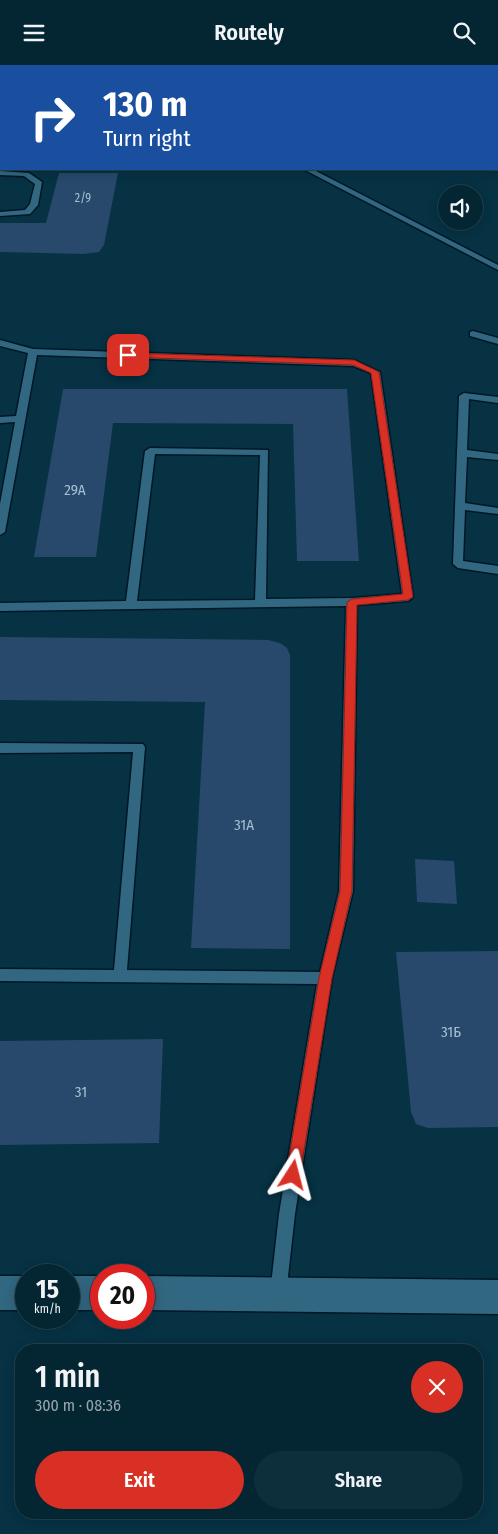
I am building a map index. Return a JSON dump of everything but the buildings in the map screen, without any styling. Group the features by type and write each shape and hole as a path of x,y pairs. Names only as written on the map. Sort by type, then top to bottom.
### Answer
{"street":[{"path":"0,1293 15,1293"},
{"path":"155,1293 498,1297"}],"lane":[{"path":"309,170 498,268"},
{"path":"0,173 24,174 35,178 39,183 34,205 27,212 0,214"},
{"path":"473,334 498,341"},
{"path":"0,343 33,352 354,363 375,372 408,597 352,602 0,607"},
{"path":"0,532 33,352"},
{"path":"498,400 464,396 458,564 498,570"},
{"path":"0,420 21,419"},
{"path":"131,605 150,451 265,452 260,603"},
{"path":"462,453 498,457"},
{"path":"460,506 498,511"},
{"path":"278,1294 287,1214 325,978 346,891 352,602"},
{"path":"0,748 139,747 120,976"},
{"path":"0,975 325,978"}],"route":[{"path":"128,355 354,363 375,372 408,597 352,602 346,891 325,978 293,1175"}]}
